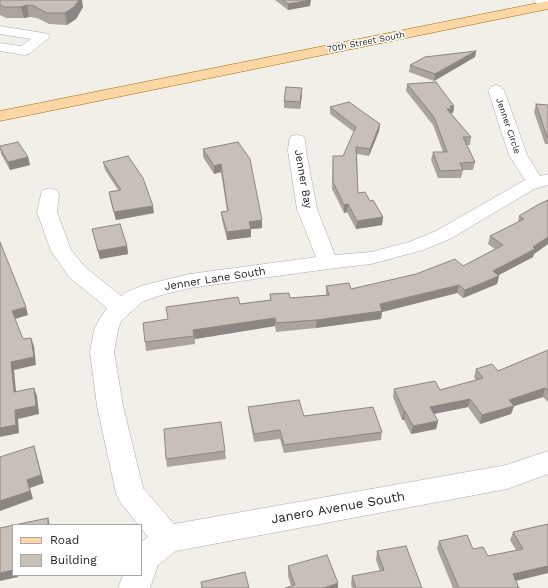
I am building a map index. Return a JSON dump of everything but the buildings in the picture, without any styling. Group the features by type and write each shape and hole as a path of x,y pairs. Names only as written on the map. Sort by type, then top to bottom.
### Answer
{"main road":[{"name":"70th Street South","path":"0,116 548,4"},
{"name":"70th Street South","path":"0,109 183,79"}],"street":[{"path":"540,0 548,4"},
{"path":"0,30 43,37 24,51 0,48"},
{"name":"Jenner Circle","path":"496,90 518,155 541,180"},
{"name":"Jenner Bay","path":"297,140 296,151 307,209 328,262"},
{"name":"Jenner Lane South","path":"168,539 130,493 110,406 102,352 106,330 111,318 121,308 134,296 190,281 328,262 371,258 416,246 444,235 527,184 541,180"},
{"path":"50,194 47,212 61,251 77,272 121,308"},
{"name":"Janero Avenue South","path":"142,568 147,556 168,539 507,477 548,462"},
{"path":"134,588 138,576"}]}
